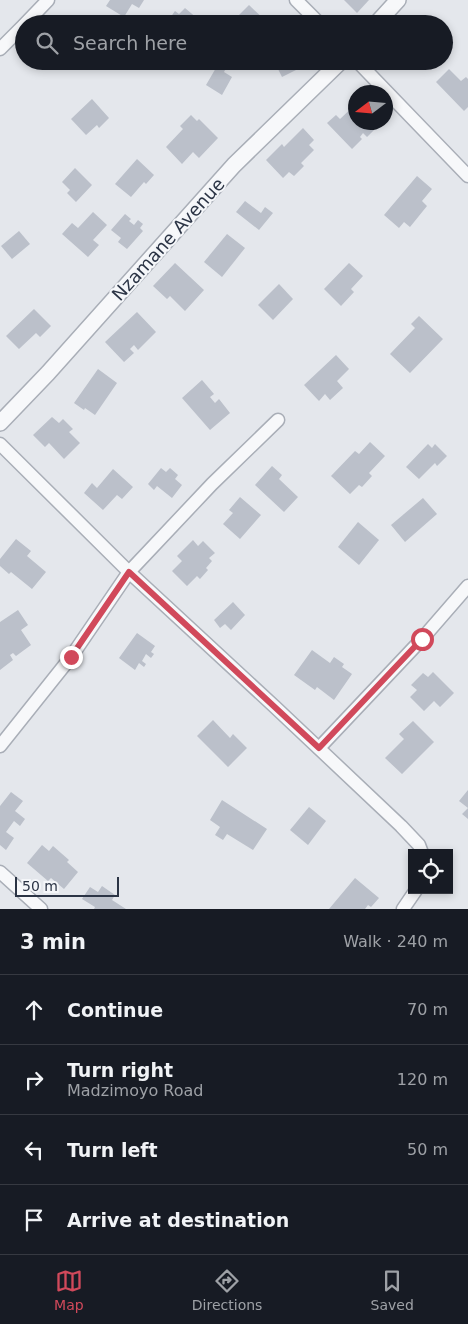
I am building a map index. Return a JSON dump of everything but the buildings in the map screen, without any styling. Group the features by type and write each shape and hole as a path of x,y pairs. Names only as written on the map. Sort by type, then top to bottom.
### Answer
{"street":[{"path":"33,15 48,0"},
{"path":"296,0 311,15"},
{"path":"384,15 398,0"},
{"path":"0,49 15,33"},
{"name":"Nzamane Avenue","path":"0,423 234,165 332,70"},
{"path":"366,70 468,176"},
{"path":"0,746 71,657 129,572 212,484 278,420"},
{"path":"0,444 129,572 402,826 420,849"},
{"path":"319,748 422,639 468,586"},
{"path":"0,872 41,909"},
{"path":"403,909 413,894"}],"route":[{"path":"71,657 129,572 319,748 422,639"}]}
